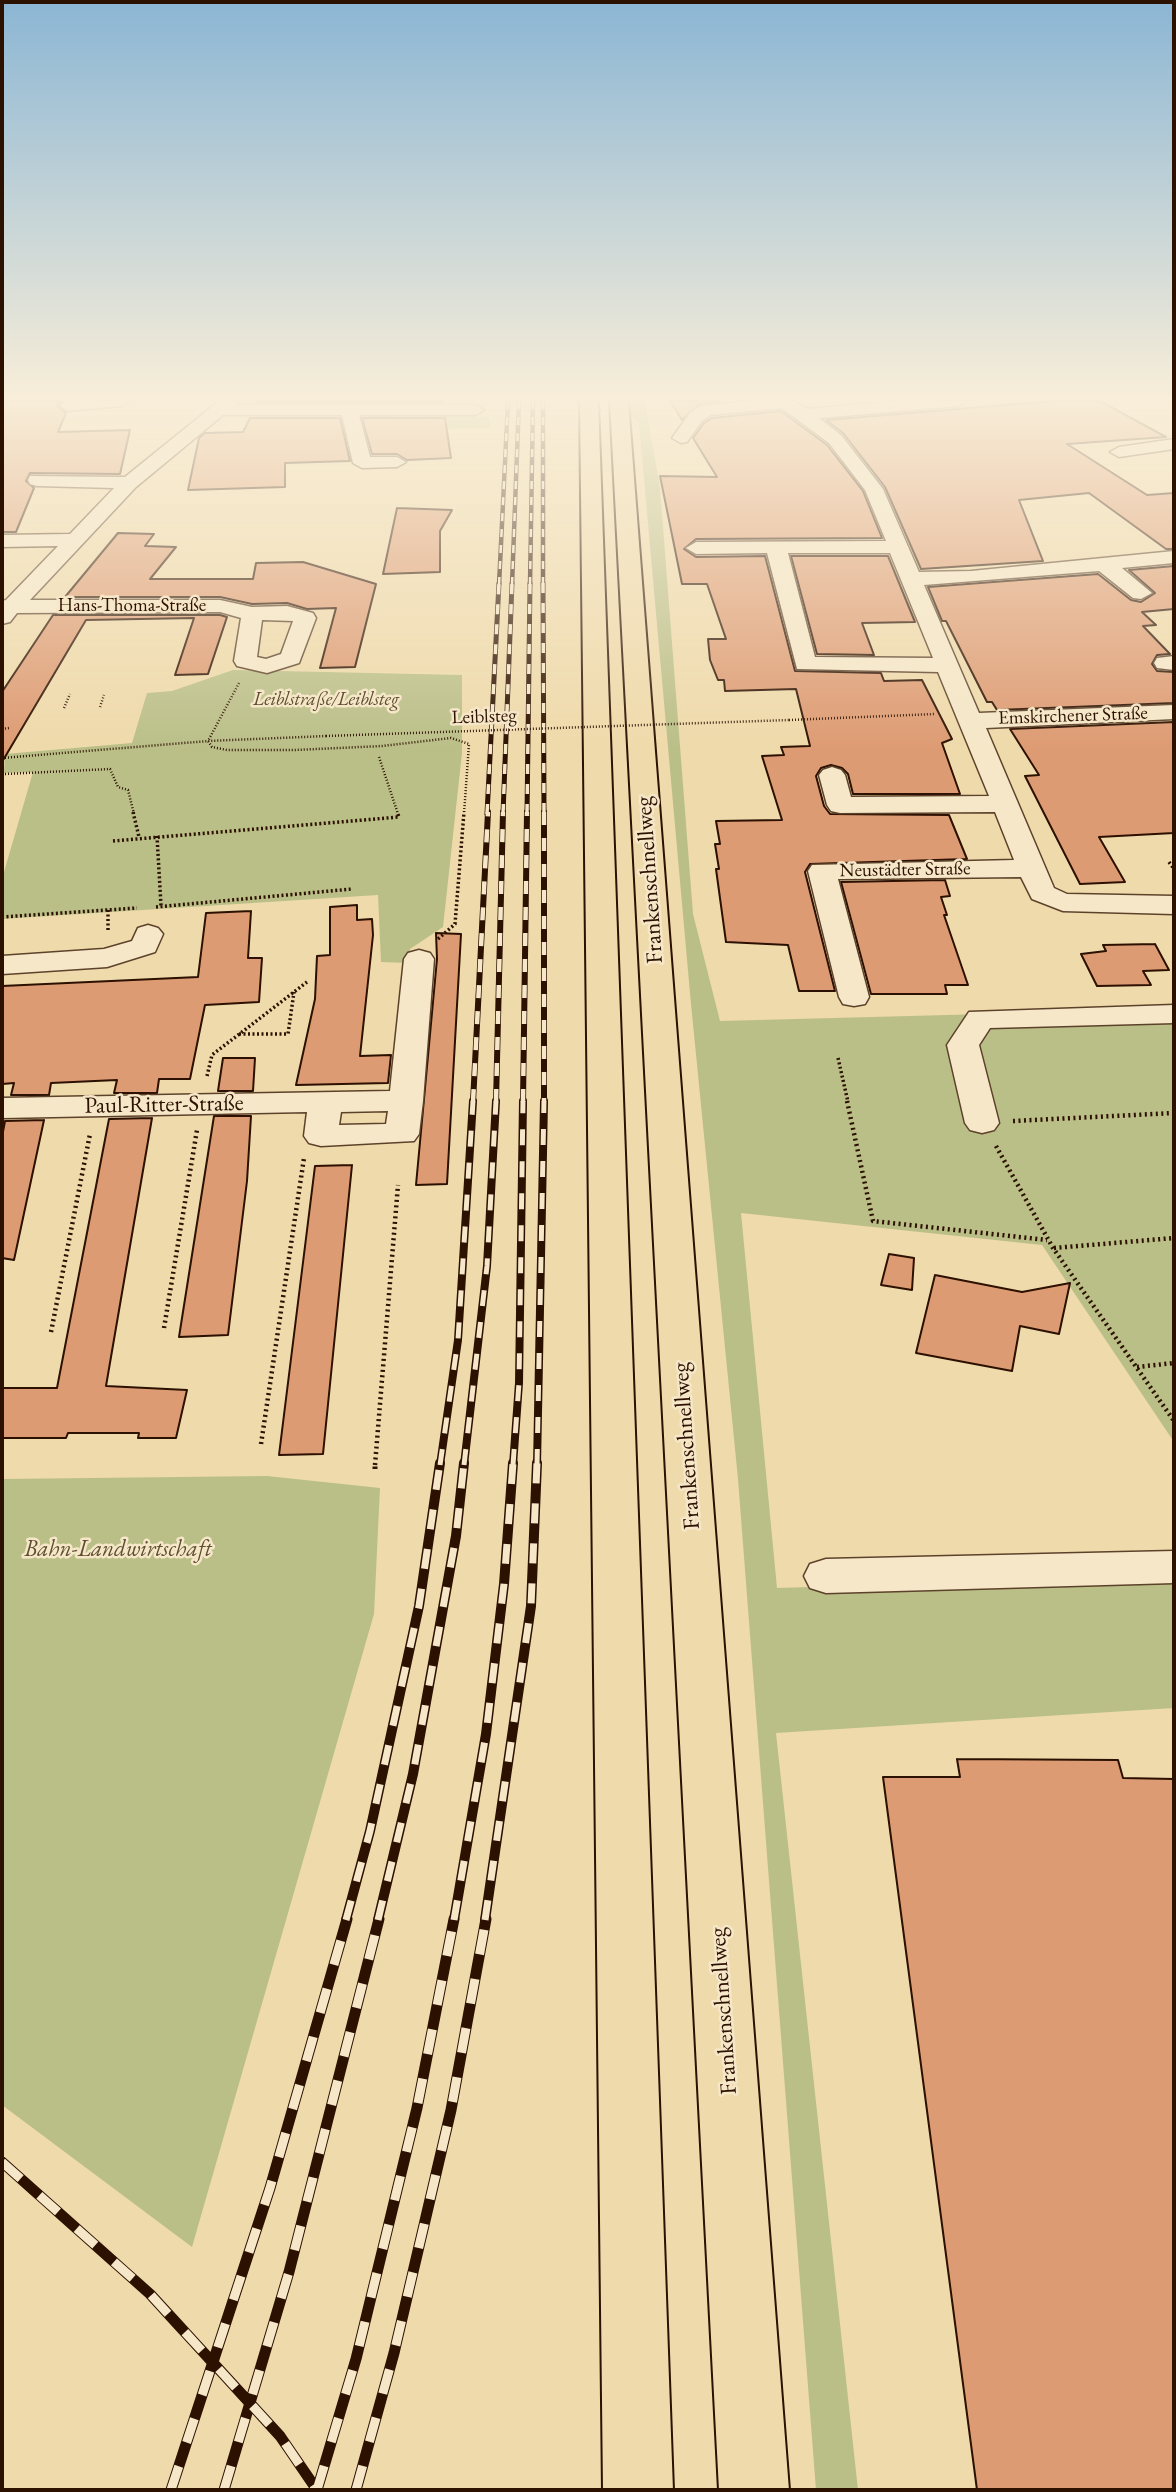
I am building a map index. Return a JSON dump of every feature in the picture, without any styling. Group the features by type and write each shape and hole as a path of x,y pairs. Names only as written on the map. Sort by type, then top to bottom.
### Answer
{"highway":[{"name":"Frankenschnellweg","path":"592,517 638,2490"},
{"name":"Frankenschnellweg","path":"627,517 754,2490"}],"street":[{"path":"5,611 95,517"},
{"path":"886,517 1042,893 1049,899 1174,905"},
{"path":"2,541 73,540"},
{"path":"776,547 805,664 948,666"},
{"path":"696,548 898,547"},
{"path":"911,579 971,577 1174,557"},
{"path":"1103,564 1141,593"},
{"name":"Hans-Thoma-Straße","path":"5,611 220,606 252,614 287,613 304,618 291,658 267,666 252,665"},
{"path":"252,614 245,661 252,665"},
{"name":"Emskirchener Straße","path":"970,716 1174,712"},
{"path":"832,775 841,805 1007,804"},
{"name":"Neustädter Straße","path":"854,997 822,871 1034,869"},
{"path":"2,965 107,958 145,946 148,934"},
{"path":"326,1102 321,1136 402,1134 419,960"},
{"path":"982,1123 963,1045 980,1018 1174,1014"},
{"name":"Paul-Ritter-Straße","path":"2,1108 406,1101"},
{"path":"826,1576 1174,1567"}],"path":[{"path":"252,665 208,741 212,747 227,750 382,746 451,738 469,744 455,924 419,960"},
{"path":"64,708 70,694"},
{"path":"100,707 104,695"},
{"name":"Leiblsteg","path":"2,758 208,741 970,716"},
{"path":"2,729 9,729"},
{"path":"113,841 399,817 379,757"},
{"path":"5,775 110,769 118,788 128,790 139,837"},
{"path":"157,836 161,906"},
{"path":"1169,862 1174,869"},
{"path":"2,918 352,889"},
{"path":"164,1328 201,1104 212,1055 307,982"},
{"path":"238,1034 288,1034 294,992"},
{"path":"838,1058 873,1221 1048,1240"},
{"path":"51,1332 96,1107"},
{"path":"1174,1113 982,1123 1053,1248 1174,1421"},
{"path":"261,1444 305,1146 321,1136"},
{"path":"375,1469 398,1185"},
{"path":"1053,1248 1174,1238"},
{"path":"1136,1367 1174,1363"}],"green space":[{"path":"647,517 662,517 693,914 720,1021 1174,1009 1174,1442 1042,1245 741,1213 777,1588 1174,1576 1174,1708 776,1733 858,2490 816,2490 738,1479 691,1004"},
{"name":"Leiblstraße/Leiblsteg","path":"233,670 462,675 462,753 443,927 410,949 409,963 381,962 378,895 2,919 2,879 33,772 4,773 5,754 132,743 147,693 172,691"},
{"name":"Bahn-Landwirtschaft","path":"267,1476 380,1488 374,1614 192,2247 2,2105 2,1479"}],"building":[{"path":"2,517 22,517 16,532 2,532"},
{"path":"395,517 448,517 440,531 440,572 383,574"},
{"path":"668,517 874,517 882,538 696,539 684,549 696,557 765,556 795,671 881,673 884,681 922,680 952,739 942,743 960,794 853,794 848,774 842,768 831,765 821,768 816,776 824,806 830,814 949,815 967,859 810,864 805,872 835,991 799,991 788,945 726,942 716,869 719,869 715,844 720,844 716,821 782,820 762,756 784,755 781,747 810,746 796,689 725,691 724,680 718,680 710,660 708,639 726,639 707,584 682,584"},
{"path":"898,517 1026,517 1043,561 921,569"},
{"path":"1122,517 1174,517 1174,549 1166,549"},
{"path":"118,533 154,534 145,546 176,547 150,579 253,579 256,563 303,562 376,584 355,667 320,668 336,608 307,609 287,603 252,604 220,597 65,597"},
{"path":"791,556 888,556 915,622 862,623 874,655 817,654"},
{"path":"1174,566 1174,609 1142,612 1156,625 1143,626 1170,654 1157,655 1152,664 1157,671 1174,672 1174,703 997,710 992,702 987,702 946,621 942,621 928,587 1098,574 1131,600 1141,602 1155,593 1129,570"},
{"path":"53,615 227,617 208,674 175,675 194,618 86,620 2,762 2,692"},
{"path":"1174,722 1174,833 1099,837 1125,882 1080,884 1025,776 1039,775 1010,729"},
{"path":"945,880 950,896 941,897 947,915 944,915 968,985 945,985 947,994 871,994 841,882"},
{"path":"357,905 357,920 372,919 373,935 360,1056 391,1055 388,1083 296,1085 315,999 317,956 330,955 330,907"},
{"path":"251,911 248,958 262,958 259,1002 205,1005 190,1079 159,1079 157,1093 114,1093 117,1080 51,1083 49,1095 11,1095 14,1083 2,1084 2,986 198,977 206,913"},
{"path":"436,933 461,934 447,1184 416,1185 437,959"},
{"path":"1155,944 1169,970 1143,971 1151,985 1097,986 1081,954 1106,951 1103,945"},
{"path":"223,1058 255,1058 253,1091 218,1091"},
{"path":"214,1116 251,1116 247,1181 228,1335 179,1337"},
{"path":"152,1118 106,1386 187,1390 176,1438 138,1438 139,1433 68,1433 66,1438 2,1438 2,1388 57,1388 109,1119"},
{"path":"44,1120 14,1260 2,1258 2,1137 5,1121"},
{"path":"352,1165 323,1454 279,1455 315,1166"},
{"path":"889,1254 914,1258 912,1290 881,1285"},
{"path":"935,1275 1022,1292 1070,1283 1059,1334 1020,1326 1012,1371 916,1353"},
{"path":"957,1759 1118,1760 1123,1778 1174,1779 1174,2490 977,2490 883,1777 960,1777"}],"railway":[{"path":"499,585 502,517"},
{"path":"512,585 515,517"},
{"path":"530,585 531,517"},
{"path":"543,517 543,583"},
{"path":"487,814 499,583"},
{"path":"503,814 512,583"},
{"path":"527,814 530,583"},
{"path":"543,583 544,814"},
{"path":"473,1102 488,812"},
{"path":"496,1102 503,812"},
{"path":"523,1102 527,812"},
{"path":"544,814 544,1101"},
{"path":"440,1465 458,1340 473,1101"},
{"path":"464,1465 487,1266 496,1101"},
{"path":"513,1465 519,1383 523,1101"},
{"path":"537,1465 544,1101"},
{"path":"346,1920 370,1831 419,1606 440,1463"},
{"path":"378,1920 413,1774 456,1536 464,1463"},
{"path":"454,1920 486,1734 504,1584 513,1463"},
{"path":"485,1920 531,1606 537,1463"},
{"path":"213,2363 270,2188 347,1919"},
{"path":"250,2403 289,2272 379,1919"},
{"path":"250,2403 280,2436 317,2490 356,2359 417,2108 454,1919"},
{"path":"356,2490 394,2353 451,2110 486,1919"},
{"path":"2,2162 150,2294 213,2363"},
{"path":"171,2490 213,2363"},
{"path":"213,2363 250,2403"},
{"path":"224,2490 250,2403"}]}
